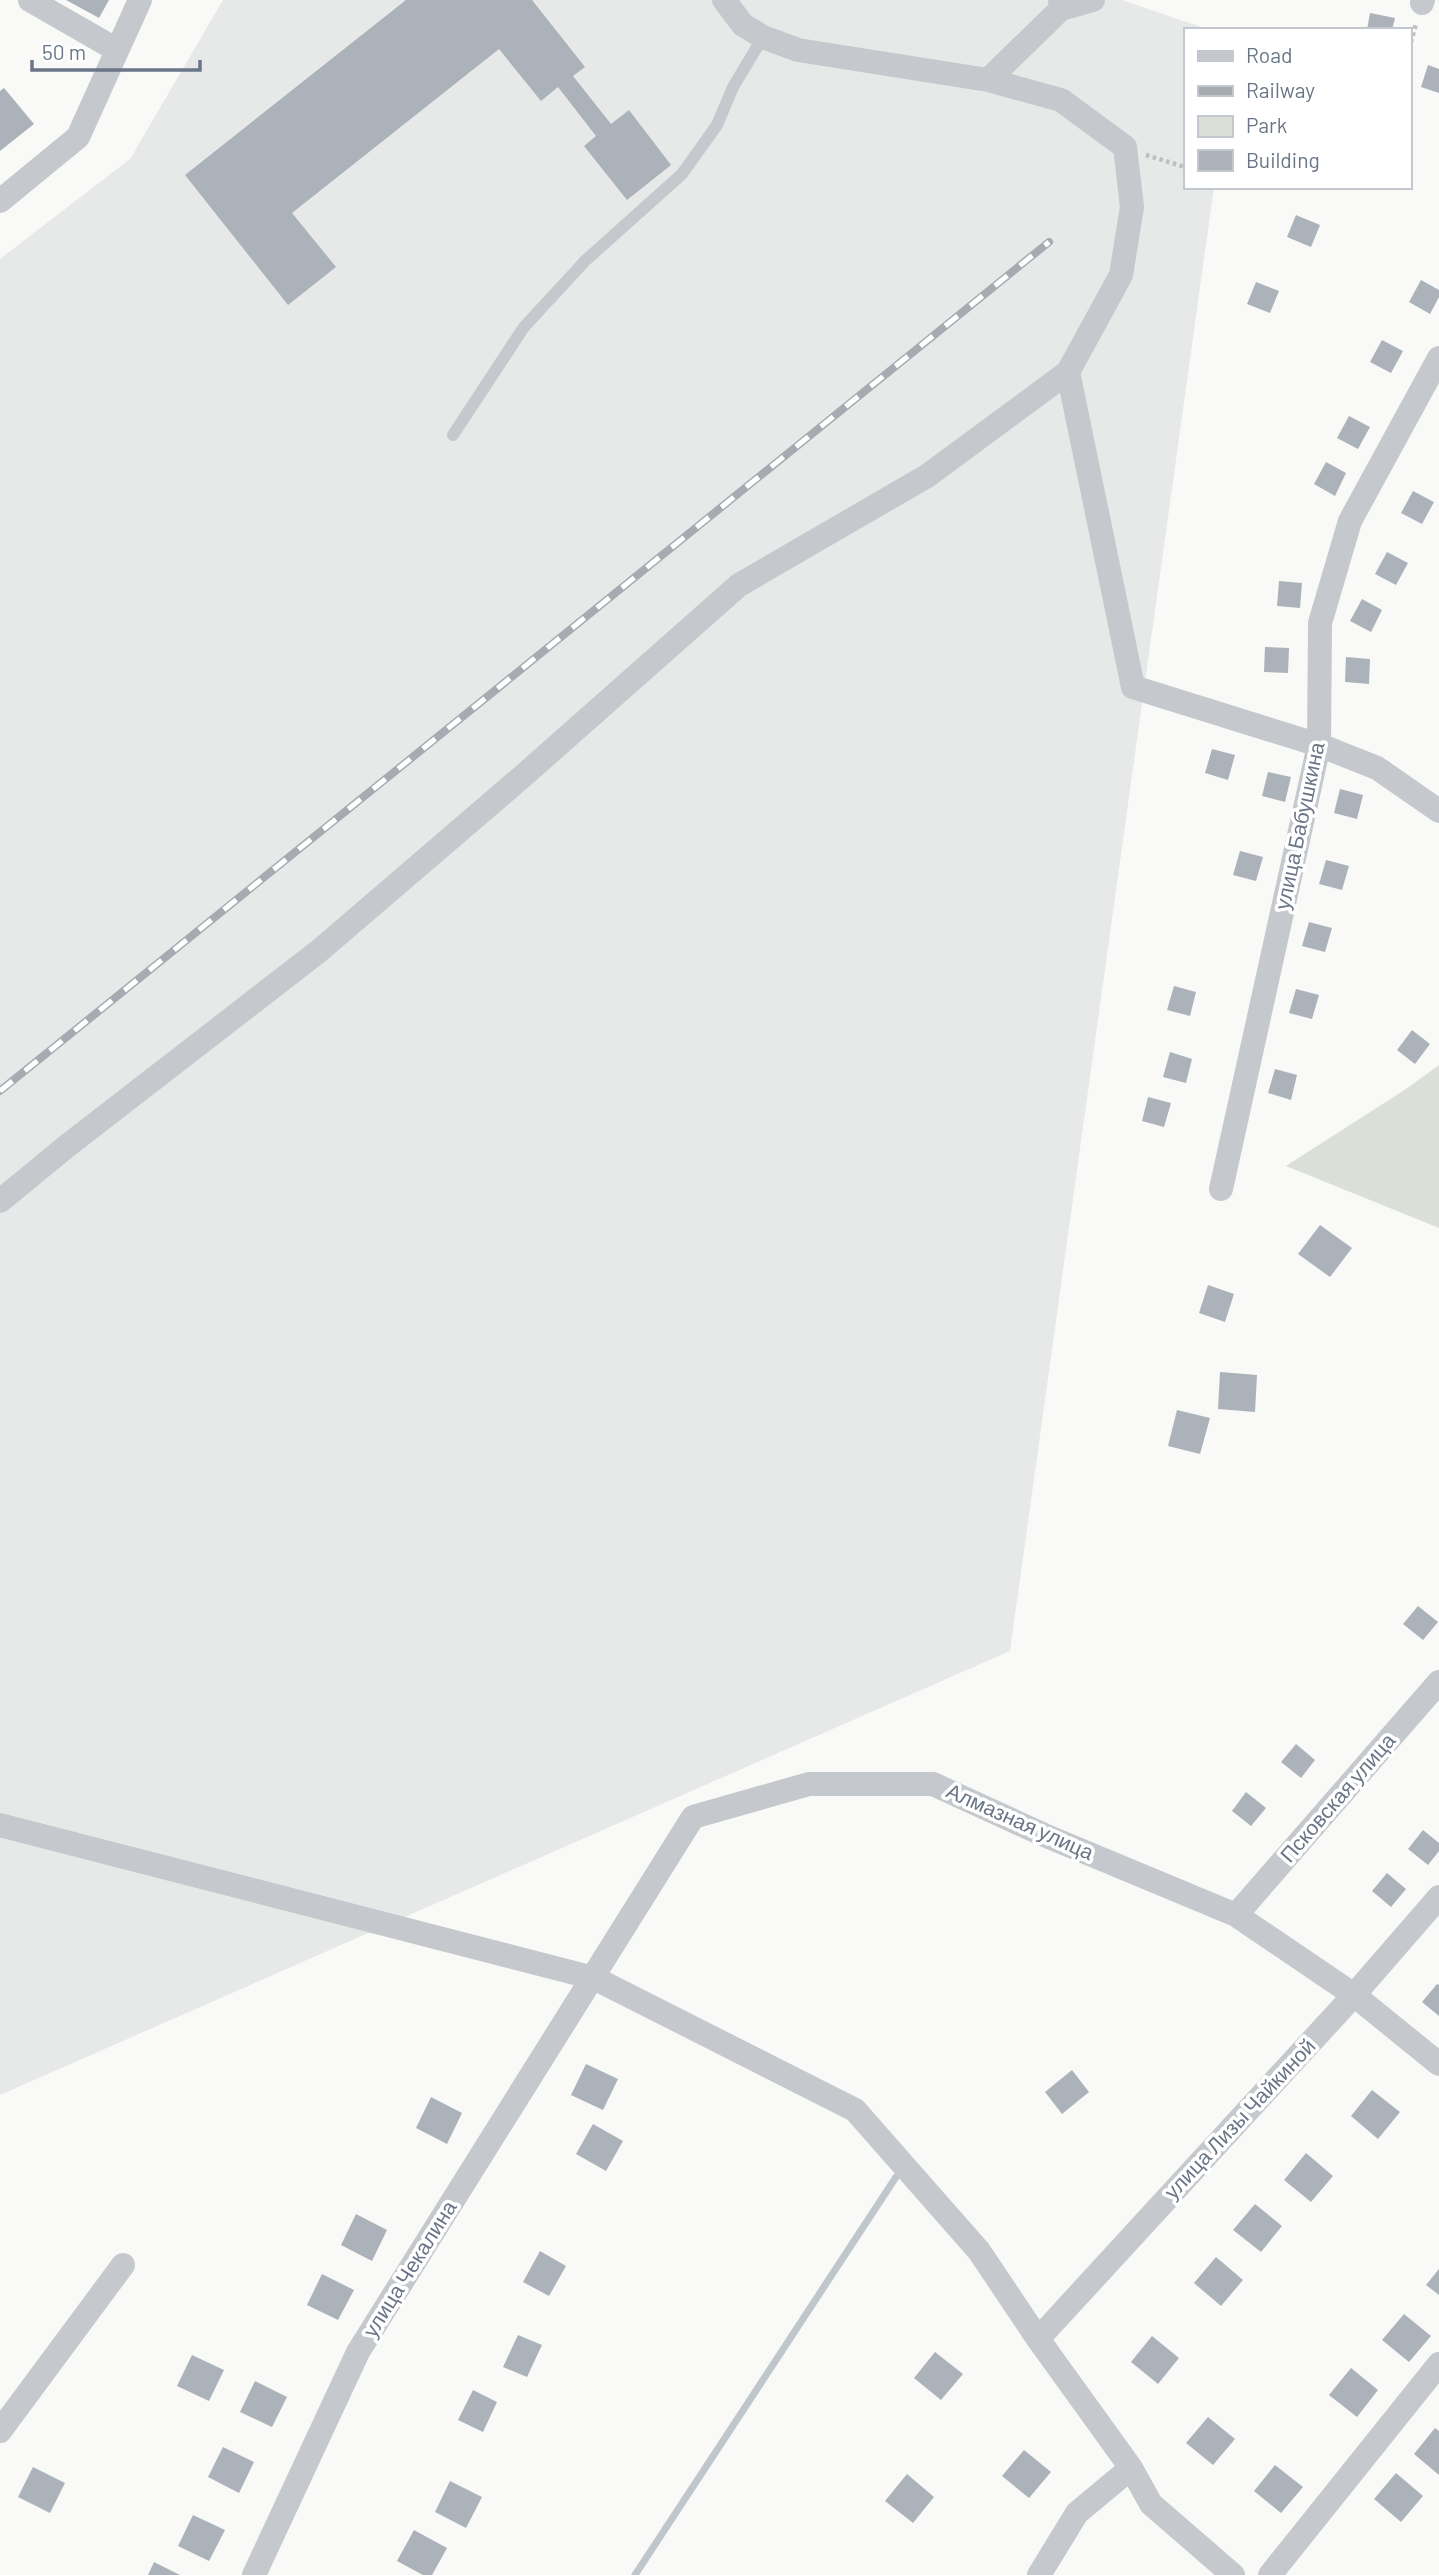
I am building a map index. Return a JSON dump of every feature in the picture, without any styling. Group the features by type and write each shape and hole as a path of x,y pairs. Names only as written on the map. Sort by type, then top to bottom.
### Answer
{"street":[{"path":"30,0 117,50"},
{"path":"0,201 78,137 140,0"},
{"path":"0,1201 66,1146 319,951 739,586 927,476 1068,372 1121,275 1132,207 1125,147 1061,100 988,79 798,50 763,37 743,25 724,0"},
{"path":"988,79 1060,5 1093,0"},
{"name":"улица Бабушкина","path":"1221,1189 1319,746 1320,623 1350,521 1439,358"},
{"path":"1068,372 1133,687 1319,746 1377,768 1439,811"},
{"name":"Псковская улица","path":"1237,1915 1439,1682"},
{"name":"Алмазная улица","path":"594,1978 693,1817 809,1784 933,1784 1044,1835 1237,1915 1354,1995 1439,2064"},
{"path":"0,1825 594,1978 855,2110 979,2251 1038,2339 1131,2468 1151,2504 1233,2575"},
{"name":"улица Лизы Чайкиной","path":"1038,2339 1354,1995 1439,1897"},
{"name":"улица Чекалина","path":"254,2575 358,2352 594,1978"},
{"path":"0,2431 123,2265"},
{"path":"1270,2575 1439,2364"},
{"path":"1039,2575 1077,2513 1131,2468"}],"lane":[{"path":"453,435 524,327 585,261 682,174 717,125 733,87 763,37"}],"path":[{"path":"1125,147 1184,167"}],"shaded area":[{"path":"223,0 1122,0 1204,28 1184,28 1184,189 1214,189 1010,1651 0,2095 0,259 130,159"}],"green space":[{"path":"1439,1065 1439,1228 1286,1166 1406,1089"}],"building":[{"path":"66,0 109,0 99,18"},
{"path":"406,0 532,0 585,67 573,76 611,124 629,110 671,165 627,200 584,146 596,136 558,87 541,101 499,49 292,213 336,267 288,305 185,175"},
{"path":"1370,13 1395,18 1392,28 1367,28"},
{"path":"1428,65 1439,69 1439,93 1421,87"},
{"path":"4,88 34,124 0,151 0,91"},
{"path":"1296,215 1320,225 1311,247 1287,237"},
{"path":"1421,280 1439,290 1439,297 1430,314 1409,302"},
{"path":"1256,282 1279,291 1270,313 1247,304"},
{"path":"1382,340 1403,351 1391,373 1370,362"},
{"path":"1349,416 1370,427 1358,449 1337,438"},
{"path":"1326,462 1346,473 1335,496 1314,484"},
{"path":"1413,491 1434,502 1422,524 1401,513"},
{"path":"1387,552 1408,563 1396,585 1375,574"},
{"path":"1279,581 1302,583 1300,608 1277,606"},
{"path":"1362,599 1382,610 1371,632 1350,621"},
{"path":"1265,647 1289,648 1288,673 1264,672"},
{"path":"1346,657 1370,659 1369,684 1345,682"},
{"path":"1212,749 1235,755 1228,780 1205,773"},
{"path":"1268,772 1291,777 1285,802 1262,796"},
{"path":"1340,789 1363,795 1357,819 1334,813"},
{"path":"1240,851 1263,857 1256,881 1233,875"},
{"path":"1326,860 1349,866 1342,890 1319,884"},
{"path":"1309,922 1332,928 1325,952 1302,946"},
{"path":"1174,986 1196,992 1190,1016 1167,1010"},
{"path":"1296,989 1319,995 1312,1019 1289,1013"},
{"path":"1412,1030 1430,1044 1415,1064 1397,1050"},
{"path":"1170,1052 1192,1059 1186,1083 1163,1077"},
{"path":"1275,1069 1297,1075 1291,1100 1268,1093"},
{"path":"1148,1097 1171,1103 1164,1127 1142,1121"},
{"path":"1320,1225 1352,1248 1330,1277 1298,1254"},
{"path":"1208,1285 1234,1294 1225,1322 1199,1313"},
{"path":"1220,1372 1257,1375 1255,1412 1218,1409"},
{"path":"1177,1410 1210,1418 1200,1454 1168,1446"},
{"path":"1418,1606 1438,1622 1423,1640 1403,1624"},
{"path":"1296,1744 1315,1760 1301,1778 1281,1762"},
{"path":"1246,1792 1266,1808 1251,1826 1232,1811"},
{"path":"1423,1830 1439,1843 1439,1851 1428,1865 1408,1849"},
{"path":"1387,1873 1406,1889 1391,1907 1372,1891"},
{"path":"1437,1984 1439,1985 1439,2016 1422,2002"},
{"path":"586,2064 618,2079 603,2110 571,2095"},
{"path":"1072,2070 1089,2092 1062,2114 1045,2092"},
{"path":"1372,2090 1400,2112 1378,2139 1351,2116"},
{"path":"431,2097 462,2113 447,2144 416,2128"},
{"path":"593,2124 623,2141 606,2171 576,2154"},
{"path":"1306,2153 1333,2176 1311,2202 1284,2180"},
{"path":"1255,2204 1282,2226 1261,2252 1233,2230"},
{"path":"356,2214 387,2230 372,2261 341,2245"},
{"path":"540,2251 566,2266 549,2296 523,2282"},
{"path":"1216,2257 1243,2280 1221,2306 1194,2283"},
{"path":"1439,2269 1439,2295 1426,2285"},
{"path":"322,2274 354,2290 338,2320 307,2305"},
{"path":"1404,2314 1431,2336 1409,2362 1382,2340"},
{"path":"518,2335 542,2345 527,2377 503,2367"},
{"path":"1152,2336 1179,2358 1158,2384 1131,2362"},
{"path":"935,2352 963,2374 941,2400 914,2378"},
{"path":"192,2355 224,2370 209,2401 177,2386"},
{"path":"1351,2368 1378,2390 1357,2417 1329,2395"},
{"path":"255,2381 287,2397 272,2427 240,2412"},
{"path":"473,2390 497,2402 483,2432 458,2420"},
{"path":"1208,2417 1235,2439 1213,2465 1186,2443"},
{"path":"1435,2428 1439,2431 1439,2475 1414,2454"},
{"path":"223,2447 254,2462 239,2493 208,2477"},
{"path":"1024,2450 1051,2472 1029,2498 1002,2476"},
{"path":"1275,2465 1303,2487 1281,2513 1254,2491"},
{"path":"33,2467 65,2483 50,2513 18,2497"},
{"path":"1396,2473 1423,2496 1401,2522 1374,2499"},
{"path":"907,2474 934,2497 913,2523 885,2501"},
{"path":"450,2481 482,2497 466,2528 435,2512"},
{"path":"193,2515 225,2530 209,2561 178,2546"},
{"path":"414,2530 447,2548 432,2575 423,2575 397,2561"},
{"path":"154,2562 180,2575 148,2575"}],"waterway":[{"path":"635,2575 896,2177"}],"railway":[{"path":"0,1091 1049,242"}]}
